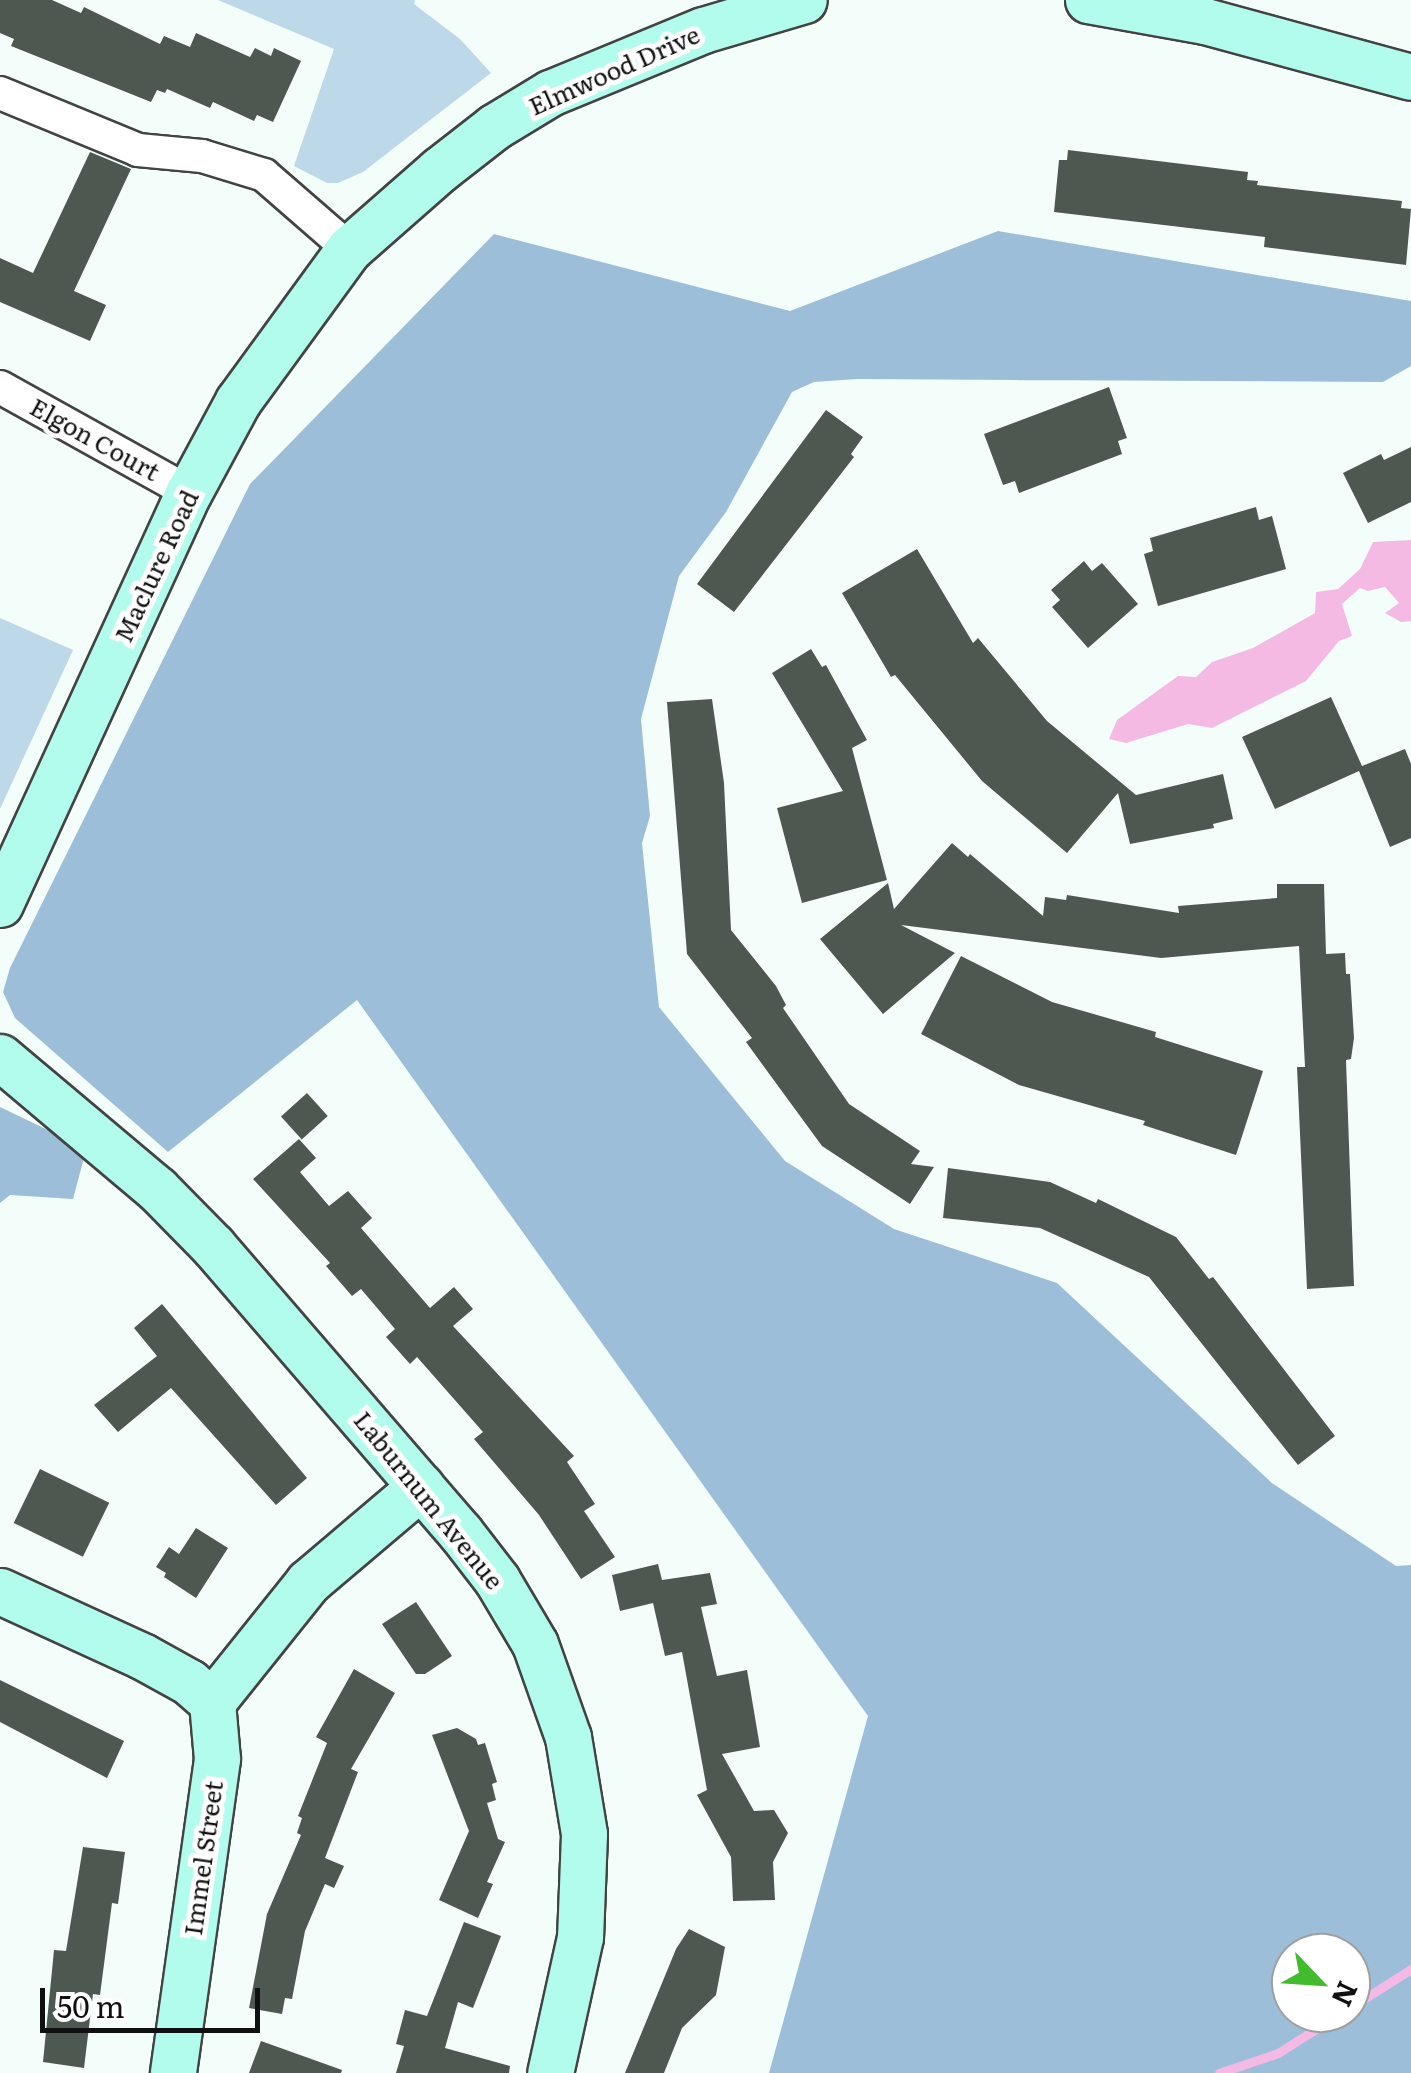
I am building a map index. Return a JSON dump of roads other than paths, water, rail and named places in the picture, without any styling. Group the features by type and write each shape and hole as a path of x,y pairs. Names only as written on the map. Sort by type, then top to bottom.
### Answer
{"street":[{"name":"Elmwood Drive","path":"349,249 494,127 550,93 703,30 804,0"},
{"path":"1088,0 1205,21 1411,77"},
{"path":"0,94 138,150 218,159 264,175 349,249"},
{"name":"Maclure Road","path":"0,904 189,492 238,401 349,249"},
{"name":"Elgon Court","path":"0,387 189,492"},
{"name":"Laburnum Avenue","path":"0,1058 157,1189 213,1246 497,1580 534,1644 558,1705 576,1770 585,1866 580,1937 550,2073"},
{"path":"0,1591 142,1656 190,1682 212,1702 308,1582 421,1486"},
{"name":"Immel Street","path":"174,2073 216,1759 212,1702"}],"waterway":[{"path":"1371,1994 1411,1969"},
{"path":"1219,2073 1278,2053 1310,2033"}]}
